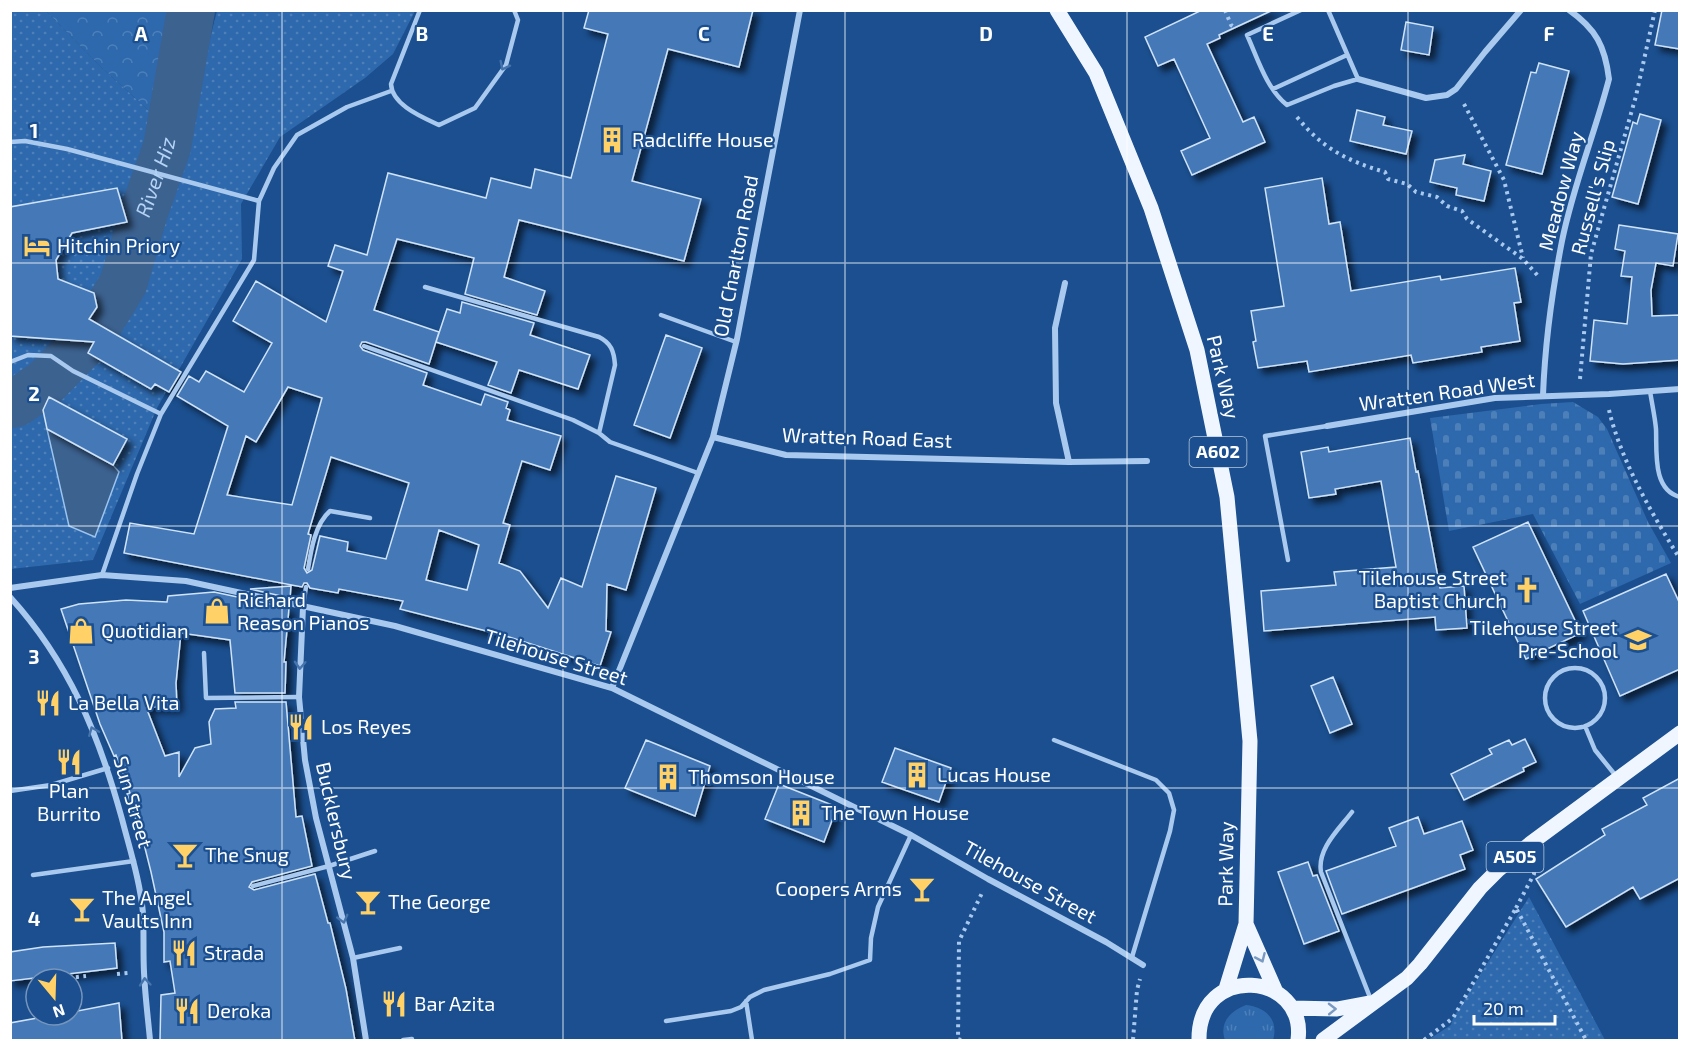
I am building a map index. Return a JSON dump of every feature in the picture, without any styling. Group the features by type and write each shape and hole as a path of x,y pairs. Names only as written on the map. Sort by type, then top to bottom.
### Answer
{"main road":[{"name":"Park Way","path":"1057,10 1096,73 1151,208 1197,350 1227,497 1250,741 1246,924 1226,989"},
{"name":"A505","path":"1323,1041 1372,1003 1390,993 1407,978 1480,888 1532,843 1680,733"},
{"name":"Park Way","path":"1246,924 1276,992"},
{"path":"1199,1041 1200,1022 1206,1008 1217,994 1226,989 1260,985 1276,992 1292,1008 1299,1031 1298,1041"},
{"name":"A505","path":"1292,1008 1337,1009 1372,1003"}],"street":[{"name":"Old Charlton Road","path":"714,437 736,342 800,10"},
{"path":"1358,79 1426,98 1447,95 1456,88 1521,10"},
{"name":"Meadow Way","path":"1543,395 1546,334 1562,240 1609,79 1599,40 1584,21 1569,10"},
{"path":"1065,283 1055,328 1056,403 1069,462"},
{"name":"Wratten Road West","path":"1327,426 1496,398 1680,389"},
{"path":"612,688 714,437"},
{"name":"Wratten Road East","path":"714,437 786,455 1069,462 1147,461"},
{"name":"Tilehouse Street","path":"10,588 102,575 186,581 395,626 612,688 911,835 1143,965"},
{"name":"Sun Street","path":"10,597 37,627 67,675 90,722 108,768 134,861 142,912 150,1041"},
{"name":"Bucklersbury","path":"303,607 299,697 305,760 328,866 353,958 366,1041"}],"lane":[{"path":"420,10 390,84 391,91 410,111 439,125 475,108 506,65 518,20 514,10"},
{"path":"1301,10 1248,34 1272,89 1287,105 1358,79 1328,10"},
{"path":"1272,89 1347,55"},
{"path":"102,575 137,474 161,414 254,260 260,201 274,168 297,135 347,107 391,91"},
{"path":"10,142 25,141 67,149 260,201"},
{"path":"425,287 607,341 614,353 615,365 599,433"},
{"path":"661,315 736,342"},
{"path":"364,346 573,420 599,433 610,442 698,473"},
{"path":"10,362 28,355 51,356 73,371 161,414"},
{"path":"1650,391 1656,426 1658,472 1667,491 1680,497"},
{"path":"1288,560 1265,436 1327,426"},
{"path":"308,569 322,518 330,511 370,518"},
{"path":"303,607 306,587"},
{"path":"204,653 206,698 299,697"},
{"path":"1575,668 1594,675 1604,693 1604,703 1600,713 1594,721 1585,726 1575,728 1564,726 1548,713 1545,704 1548,683 1564,670 1575,668"},
{"path":"1585,726 1595,750 1617,778"},
{"path":"1053,740 1156,780 1163,786 1172,802 1174,810 1170,831 1132,957"},
{"path":"10,791 51,785 108,768"},
{"path":"1352,812 1325,848 1320,864 1321,872 1372,1003"},
{"path":"666,1021 731,1011 741,1007 750,997 764,990 830,974 870,960 878,907 911,835"},
{"path":"253,886 375,851"},
{"path":"33,874 134,861"},
{"path":"353,958 400,948"},
{"path":"746,1001 753,1041"},
{"path":"403,1041 412,1039"}],"path":[{"name":"Russell's Slip","path":"1578,394 1591,254 1636,96 1655,10"},
{"path":"1456,88 1504,180 1523,259"},
{"path":"1287,105 1313,136 1337,153 1364,166 1385,172 1388,179 1407,184 1416,192 1437,197 1447,206 1462,210 1467,219 1523,259 1554,292"},
{"path":"1609,394 1613,424 1646,503 1680,559"},
{"path":"1424,1041 1453,1018 1516,908 1534,874 1532,843"},
{"path":"961,1041 958,1039 958,941 988,879"},
{"path":"1516,908 1586,1041"},
{"path":"1133,1041 1137,990 1143,965"}],"green space":[{"path":"10,11 46,11 101,67 157,118 188,125 217,11 415,11 393,54 365,78 280,137 241,204 242,259 157,408 93,560 11,569"},
{"path":"46,11 185,11 157,118 101,67"},
{"path":"1573,402 1598,417 1607,429 1648,522 1671,563 1580,604 1533,514 1449,531 1430,418"},
{"path":"1529,897 1605,1040 1428,1040 1451,1025 1453,1018"},
{"path":"1246,1005 1260,1008 1269,1016 1274,1026 1273,1040 1225,1040 1224,1028 1227,1018"}],"shaded area":[{"path":"47,429 113,465 119,472 95,537 69,526"}],"building":[{"path":"589,10 753,10 739,67 668,49 632,181 701,199 684,261 519,220 504,277 545,291 537,315 465,294 474,258 397,239 374,310 439,332 429,364 366,342 362,342 360,346 363,350 427,373 423,385 481,405 485,394 508,402 506,408 510,410 507,420 561,436 550,470 522,461 503,523 510,525 499,563 520,571 548,608 561,578 582,587 616,476 656,488 626,590 607,584 606,631 611,632 600,666 506,636 400,609 403,601 339,589 338,593 310,588 307,583 304,583 302,587 124,553 130,523 194,534 228,426 177,396 189,376 199,382 206,371 244,392 272,343 233,321 256,281 326,322 343,271 328,266 335,245 367,255 388,173 486,198 491,178 531,188 535,169 571,178 608,34 584,28","holes":["288,387 322,398 292,505 227,495 246,436 256,442","331,457 409,483 386,559 347,551 348,542 320,536 312,570 307,573 304,568 311,535 308,534","439,530 479,545 467,590 426,580"]},
{"path":"1202,10 1273,10 1219,35 1220,38 1207,44 1243,122 1254,117 1265,142 1192,175 1181,151 1210,138 1174,59 1158,66 1145,37"},
{"path":"1662,10 1680,10 1680,49 1655,45"},
{"path":"1406,22 1433,27 1429,55 1401,50"},
{"path":"1539,63 1569,71 1542,174 1506,165 1531,72 1536,73"},
{"path":"1357,110 1385,117 1383,125 1412,131 1406,154 1350,141"},
{"path":"1640,114 1661,120 1638,204 1612,197 1633,122 1637,124"},
{"path":"1465,155 1463,164 1491,171 1484,201 1456,195 1457,188 1430,182 1435,160"},
{"path":"1322,178 1329,224 1340,222 1351,291 1440,276 1441,280 1515,268 1521,302 1514,303 1520,341 1481,347 1482,352 1413,363 1411,355 1309,372 1307,361 1258,368 1251,311 1284,306 1265,188"},
{"name":"Hitchin Priory","path":"117,188 127,222 72,233 56,260 58,279 94,293 97,307 89,319 181,372 169,392 155,384 151,389 88,353 94,342 10,336 10,207"},
{"path":"1619,225 1678,234 1673,266 1656,263 1651,290 1652,316 1680,315 1680,360 1623,364 1590,361 1594,320 1627,324 1632,277 1621,276 1625,251 1615,249"},
{"path":"462,302 534,323 530,335 590,355 578,389 519,370 511,393 488,385 497,362 436,342 447,309 460,313"},
{"path":"666,335 702,348 670,438 634,425"},
{"path":"49,397 127,439 113,465 47,429 43,410"},
{"path":"1410,438 1440,588 1464,586 1467,628 1436,630 1435,617 1264,631 1261,591 1336,585 1334,572 1396,567 1381,481 1335,489 1336,494 1309,498 1301,452 1328,447 1329,452"},
{"name":"Tilehouse Street Baptist Church","path":"1528,522 1581,633 1526,659 1473,547"},
{"name":"Tilehouse Street Pre-School","path":"1666,574 1680,604 1680,669 1620,696 1583,611"},
{"path":"291,586 290,598 250,589"},
{"path":"214,592 289,608 284,662 286,662 285,693 235,693 230,640 181,633 176,683 177,707 146,707 165,756 179,752 179,777 195,748 211,744 209,722 215,709 236,708 235,702 286,702 296,817 302,816 312,866 252,882 249,887 254,890 315,874 346,989 355,1041 160,1041 161,995 175,993 170,961 164,962 164,932 151,872 127,794 130,793 116,755 114,756 100,724 61,609 79,604 126,600 167,602 168,596"},
{"path":"1333,677 1352,724 1330,733 1311,686"},
{"path":"1525,739 1536,762 1523,768 1524,771 1464,800 1451,774 1492,754 1489,749 1509,740 1512,745"},
{"name":"Thomson House","path":"646,740 710,766 695,816 625,788"},
{"name":"Lucas House","path":"895,748 951,768 939,802 882,782"},
{"path":"1680,778 1680,878 1640,899 1633,887 1566,927 1536,879 1605,835 1602,829 1647,805 1643,798"},
{"name":"The Town House","path":"779,784 837,807 824,842 765,819"},
{"path":"1418,817 1424,834 1462,821 1473,850 1460,855 1465,869 1342,914 1326,871 1396,846 1389,828"},
{"path":"1308,862 1313,876 1317,875 1339,931 1304,944 1278,872"},
{"path":"115,943 117,968 84,972 84,967 24,967 24,979 10,981 10,952 43,947"},
{"path":"119,1003 122,1041 10,1041 10,1023 24,1020 24,1027 84,1027 84,1010"}],"waterway":[{"name":"River Hiz","path":"10,404 16,403 45,383 91,336 123,284 144,212 167,147 191,10"}],"place":[{"name":"Radcliffe House","path":"612,140"},
{"name":"Hitchin Priory","path":"37,246"},
{"name":"Tilehouse Street Baptist Church","path":"1527,590"},
{"name":"Richard Reason Pianos","path":"217,611"},
{"name":"Quotidian","path":"81,631"},
{"name":"Tilehouse Street Pre-School","path":"1638,640"},
{"name":"La Bella Vita","path":"48,703"},
{"name":"Los Reyes","path":"301,727"},
{"name":"Plan Burrito","path":"69,762"},
{"name":"Lucas House","path":"917,775"},
{"name":"Thomson House","path":"668,777"},
{"name":"The Town House","path":"801,813"},
{"name":"The Snug","path":"185,855"},
{"name":"Coopers Arms","path":"922,889"},
{"name":"The George","path":"368,902"},
{"name":"The Angel Vaults Inn","path":"82,909"},
{"name":"Strada","path":"184,953"},
{"name":"Bar Azita","path":"394,1004"},
{"name":"Deroka","path":"187,1011"}]}
